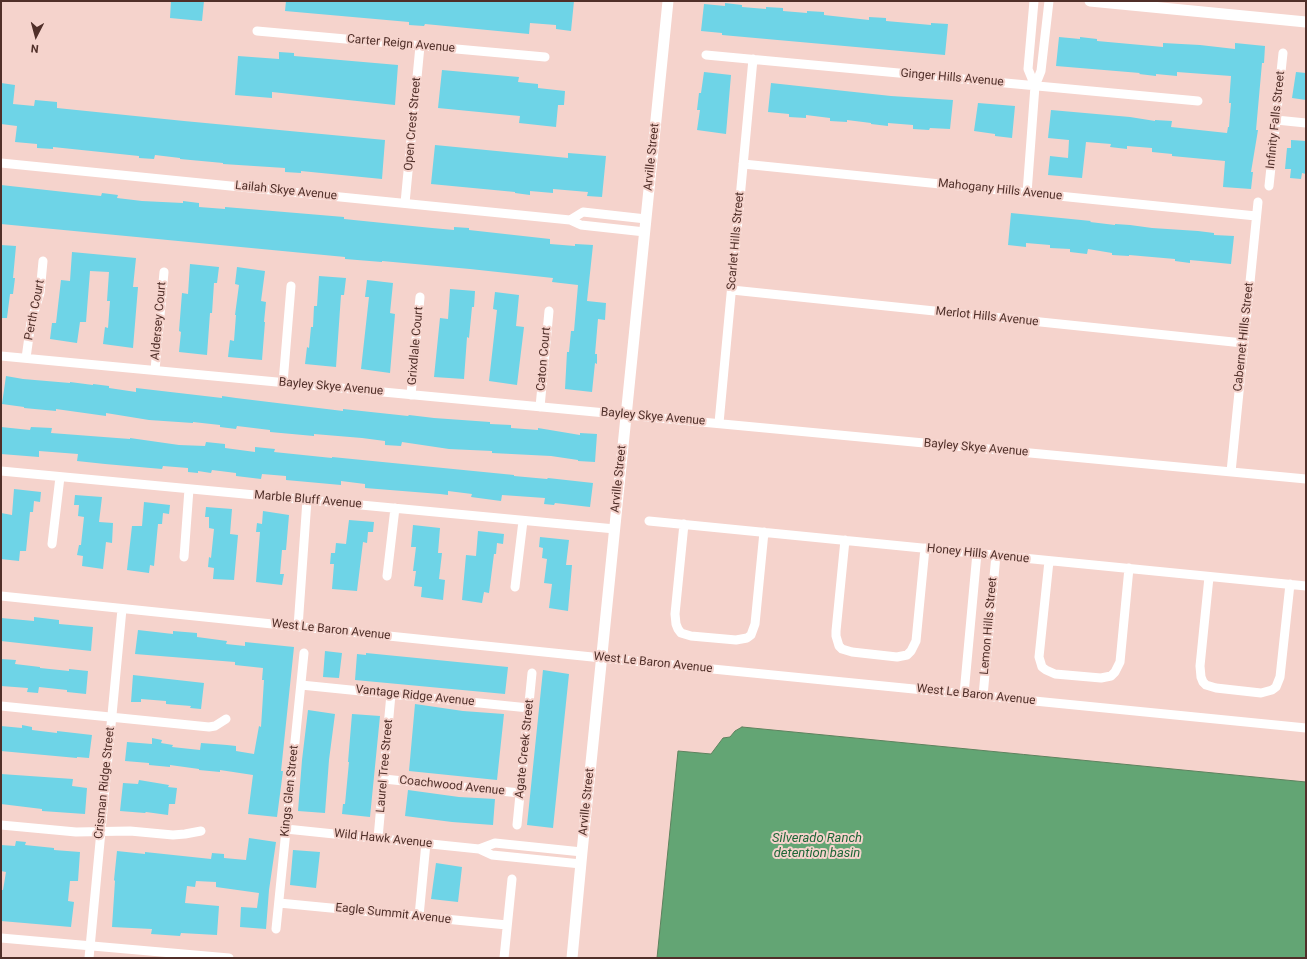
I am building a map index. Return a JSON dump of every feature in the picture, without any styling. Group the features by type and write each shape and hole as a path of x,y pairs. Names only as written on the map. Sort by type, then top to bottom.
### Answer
{"street":[{"name":"Arville Street","path":"572,958 668,1"},
{"path":"1034,1 1028,69 1035,86"},
{"path":"1027,193 1035,86 1041,71 1049,1"},
{"path":"1090,1 1306,22"},
{"name":"Carter Reign Avenue","path":"257,31 545,57"},
{"name":"Open Crest Street","path":"406,203 420,46"},
{"name":"Infinity Falls Street","path":"1269,186 1283,53"},
{"name":"Ginger Hills Avenue","path":"706,55 1198,101"},
{"name":"Scarlet Hills Street","path":"719,424 753,59"},
{"path":"1276,120 1306,123"},
{"name":"Lailah Skye Avenue","path":"1,163 570,220 581,225 645,232"},
{"name":"Mahogany Hills Avenue","path":"743,164 1256,216"},
{"name":"Cabernet Hills Street","path":"1231,472 1258,202"},
{"name":"Lailah Skye Avenue","path":"570,220 583,212 646,219"},
{"name":"Perth Court","path":"26,358 31,322 40,293 43,261"},
{"name":"Aldersey Court","path":"155,370 164,272"},
{"path":"283,383 292,286"},
{"name":"Merlot Hills Avenue","path":"732,290 1243,343"},
{"name":"Grixdlale Court","path":"411,394 420,297"},
{"name":"Caton Court","path":"540,407 549,311"},
{"name":"Bayley Skye Avenue","path":"1,356 1306,479"},
{"name":"Marble Bluff Avenue","path":"1,471 614,529"},
{"path":"52,544 60,477"},
{"path":"184,557 189,489"},
{"path":"298,627 307,500"},
{"path":"387,576 395,508"},
{"path":"515,588 523,520"},
{"name":"Honey Hills Avenue","path":"650,521 1306,586"},
{"path":"684,524 675,614 676,624 678,629 686,635 698,637 742,640 754,630 764,532"},
{"path":"845,540 836,631 836,641 838,646 846,651 897,657 902,657 909,653 916,641 925,548"},
{"name":"Lemon Hills Street","path":"964,694 977,554"},
{"name":"Lemon Hills Street","path":"983,696 996,555"},
{"path":"1049,561 1039,652 1042,667 1050,672 1101,678 1106,678 1113,674 1120,662 1129,568"},
{"path":"1209,576 1200,666 1203,682 1206,685 1216,688 1261,693 1274,689 1279,682 1290,584"},
{"name":"West Le Baron Avenue","path":"1,596 602,658 1306,728"},
{"name":"Crisman Ridge Street","path":"88,958 122,609"},
{"name":"Kings Glen Street","path":"276,929 304,653"},
{"name":"Agate Creek Street","path":"517,825 532,673"},
{"name":"Vantage Ridge Avenue","path":"301,685 529,708"},
{"name":"Laurel Tree Street","path":"378,838 391,694"},
{"path":"1,706 209,728 226,719"},
{"name":"Coachwood Avenue","path":"384,779 520,793"},
{"path":"1,825 76,832 130,831 173,835 201,831"},
{"name":"Wild Hawk Avenue","path":"286,828 479,849 492,855 581,864"},
{"path":"419,916 426,843"},
{"name":"Wild Hawk Avenue","path":"479,849 495,843 582,852"},
{"path":"504,958 512,879"},
{"name":"Eagle Summit Avenue","path":"279,902 507,925"},
{"path":"1,938 229,958"}],"water":[{"name":"Silverado Ranch detention basin","path":"742,727 1306,782 1306,958 657,958 678,751 711,754 723,738 730,737 735,731"}],"building":[{"path":"171,1 204,1 202,21 170,18"},
{"path":"286,1 574,1 571,31 556,29 556,25 530,23 529,34 425,24 424,26 409,25 409,22 285,11"},
{"path":"725,3 742,5 742,7 766,9 766,7 783,8 783,11 807,13 807,11 824,12 824,15 869,20 869,17 886,18 886,21 931,25 931,23 948,24 945,55 722,35 722,33 701,31 704,4 725,6"},
{"path":"1059,37 1080,39 1080,37 1097,39 1097,41 1163,47 1163,43 1235,49 1235,43 1265,46 1256,130 1258,130 1251,172 1253,172 1251,189 1223,187 1225,161 1172,156 1172,154 1152,152 1152,148 1127,146 1127,149 1110,147 1111,144 1086,142 1082,178 1048,175 1050,156 1068,158 1069,140 1048,138 1051,110 1130,117 1155,121 1172,121 1171,127 1227,133 1231,103 1229,103 1231,76 1177,72 1177,76 1156,74 1156,76 1139,74 1140,73 1056,66"},
{"path":"279,52 294,53 294,56 398,65 395,105 272,92 272,98 235,95 238,56 279,59"},
{"path":"442,70 519,77 518,82 538,84 538,88 565,91 564,105 558,105 556,127 519,123 520,116 438,108"},
{"path":"704,72 731,75 726,134 697,130 700,110 697,110 699,93 701,93"},
{"path":"1296,72 1306,73 1306,100 1292,98"},
{"path":"1,83 15,85 13,104 34,106 35,100 57,102 57,108 385,140 382,179 301,171 301,173 285,172 285,168 223,164 155,155 154,159 139,158 139,156 53,147 53,149 37,148 37,144 15,142 17,126 1,124"},
{"path":"771,83 891,96 953,100 950,129 913,129 913,125 888,123 888,126 847,120 847,122 830,121 830,118 806,115 806,118 789,117 789,114 768,112"},
{"path":"978,103 1015,106 1012,138 974,131"},
{"path":"1291,140 1306,141 1306,174 1302,173 1301,179 1290,178 1291,169 1285,169 1287,148 1291,148"},
{"path":"435,145 568,158 568,153 606,156 602,197 587,196 588,192 553,189 553,193 530,191 530,195 515,192 431,184"},
{"path":"1,185 101,196 102,193 118,195 117,198 142,201 183,203 183,201 199,203 199,207 225,209 225,207 344,217 344,219 454,230 454,227 469,228 469,230 550,239 550,244 575,246 575,244 593,245 587,301 606,303 605,320 598,319 595,354 597,354 597,364 595,363 592,392 565,389 567,352 569,352 571,331 574,331 578,285 552,282 553,278 470,269 345,259 345,257 1,224"},
{"path":"1011,213 1091,221 1090,222 1115,225 1198,231 1214,233 1214,235 1234,236 1231,264 1190,260 1190,263 1175,261 1175,259 1112,255 1112,253 1088,249 1087,254 1070,252 1070,249 1050,248 1050,245 1026,243 1026,247 1008,245"},
{"path":"1,245 16,246 13,294 10,294 7,318 1,318"},
{"path":"72,252 136,258 133,287 138,287 133,348 103,344 105,327 108,328 110,301 107,301 109,272 90,271 86,322 80,322 77,343 50,339 52,323 56,323 61,280 70,281"},
{"path":"190,264 219,267 217,283 214,283 207,355 179,352 182,293 188,294"},
{"path":"237,267 265,271 261,301 266,302 262,360 228,357 230,340 234,341 235,315 239,285 235,284"},
{"path":"319,276 346,278 344,295 341,295 336,367 305,364 307,347 309,348 311,327 313,327 314,306 317,306"},
{"path":"367,280 393,283 390,313 395,314 390,373 361,369 369,297 365,297"},
{"path":"450,289 475,291 469,338 467,337 464,379 434,377 440,318 448,319"},
{"path":"495,292 519,295 516,326 524,327 517,385 489,381 497,310 493,309"},
{"path":"6,376 23,379 93,384 136,392 136,388 222,398 222,396 343,411 343,409 408,416 490,422 490,424 511,425 511,428 538,430 538,428 580,435 580,433 597,434 595,462 578,461 551,456 449,449 402,442 401,446 385,445 385,441 362,438 270,432 270,430 237,426 236,429 220,427 220,425 149,420 106,413 106,416 56,409 56,411 24,408 2,404"},
{"path":"1,427 30,430 31,427 52,428 51,433 130,438 179,445 205,446 206,442 225,444 225,448 255,452 255,447 275,449 274,452 593,483 590,507 555,503 554,505 544,504 545,498 502,495 501,501 471,497 472,494 448,491 448,495 365,488 365,484 341,481 341,485 286,480 286,476 262,474 261,479 236,476 236,473 212,470 211,473 198,471 198,473 188,472 188,468 163,466 162,469 77,461 78,454 39,451 39,457 1,454"},
{"path":"14,489 41,492 40,502 34,501 33,512 30,512 26,551 20,551 19,561 1,559 1,513 12,515"},
{"path":"75,495 102,497 99,522 113,523 112,543 106,542 103,569 82,566 83,556 77,555 79,545 81,545 84,517 78,516 79,505 74,505"},
{"path":"144,502 170,505 169,514 163,513 162,524 158,524 154,566 150,565 149,573 127,570 132,526 142,526"},
{"path":"206,507 232,509 230,534 238,535 234,580 213,579 214,568 208,567 209,557 211,558 214,529 209,528 209,517 205,517"},
{"path":"263,511 289,515 286,550 282,550 280,574 284,574 282,585 256,582 260,532 256,532 257,523 262,524"},
{"path":"349,520 374,522 373,532 368,532 367,543 363,542 357,591 332,589 334,564 330,564 331,553 335,553 336,543 346,544"},
{"path":"413,525 440,528 438,553 442,553 439,579 445,580 443,600 421,597 422,587 414,586 416,571 413,571 416,547 411,547"},
{"path":"478,531 504,534 503,544 497,543 496,554 494,554 489,593 484,592 482,603 462,600 466,555 476,556"},
{"path":"540,537 569,540 566,565 572,565 568,611 549,608 552,584 544,583 547,559 542,558 543,548 539,547"},
{"path":"34,617 59,620 59,624 93,627 91,651 1,641 1,618 34,621"},
{"path":"138,630 173,634 173,631 197,633 197,637 227,641 226,644 245,646 245,642 294,647 281,771 283,771 277,817 248,814 253,775 220,770 220,772 170,765 170,767 149,765 149,763 125,761 127,742 152,744 152,738 162,740 161,743 173,745 172,747 200,750 201,743 227,745 236,746 236,751 254,754 259,726 261,727 264,680 262,680 263,668 235,665 235,662 135,654"},
{"path":"325,651 342,653 339,678 323,677"},
{"path":"366,653 508,667 505,694 355,680 357,654 366,655"},
{"path":"1,659 16,660 15,664 40,668 88,671 86,694 39,687 38,693 27,692 28,688 1,686"},
{"path":"543,670 569,674 553,828 527,825"},
{"path":"133,675 204,683 201,709 190,708 191,706 166,704 166,701 141,699 141,702 131,702"},
{"path":"415,704 463,711 504,714 497,780 409,771"},
{"path":"308,710 335,714 329,760 325,813 298,811"},
{"path":"352,714 380,716 370,817 342,814 343,804 345,804"},
{"path":"22,725 32,727 32,730 92,735 89,758 1,751 1,726 22,728"},
{"path":"1,774 73,779 72,786 87,788 85,814 42,811 42,809 1,804"},
{"path":"139,780 169,785 168,787 177,788 175,804 169,804 168,815 120,811 123,783 138,784"},
{"path":"408,790 459,797 495,799 493,825 405,816"},
{"path":"249,838 276,842 269,890 266,929 240,927 241,907 257,908 259,893 216,887 216,882 196,881 195,887 187,886 185,903 219,906 217,935 181,933 180,936 151,934 152,929 112,927 117,851 145,854 145,852 211,859 212,853 224,854 224,858 246,860"},
{"path":"16,841 26,842 25,845 54,848 54,850 80,852 78,881 70,881 68,901 74,902 71,927 1,921 1,890 3,890 6,872 1,871 1,845 15,846"},
{"path":"293,850 320,852 316,888 290,885"},
{"path":"436,863 462,867 458,902 431,899"}]}
